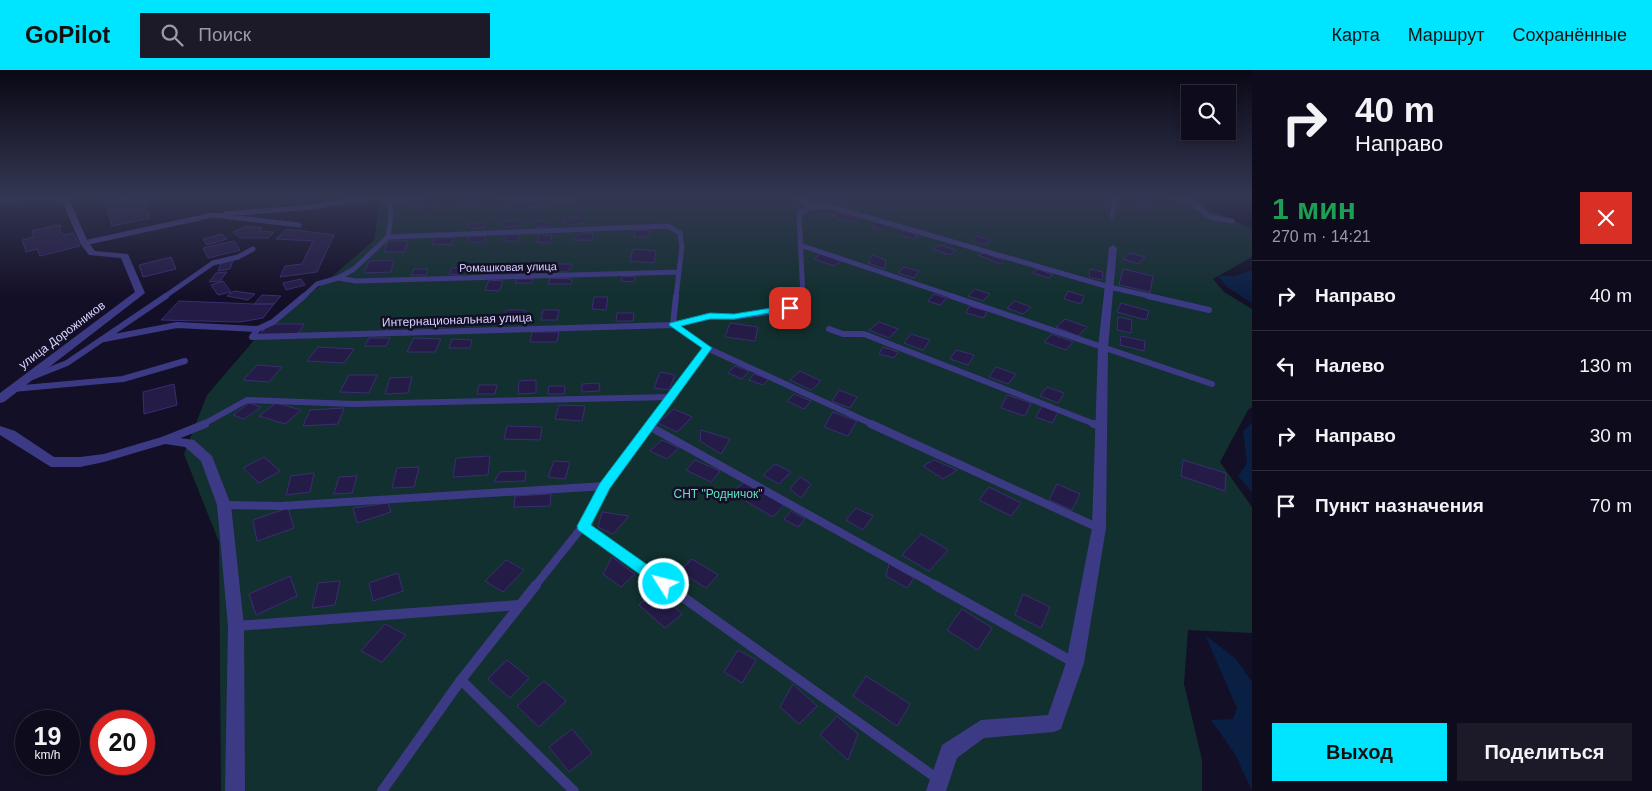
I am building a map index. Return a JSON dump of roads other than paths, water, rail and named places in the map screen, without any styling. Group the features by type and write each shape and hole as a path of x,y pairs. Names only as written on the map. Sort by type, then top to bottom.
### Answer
{"street":[{"path":"79,230 84,242"},
{"name":"улица Дорожников","path":"0,399 140,293 125,256 92,253 84,242"},
{"path":"938,786 949,752 981,729 1054,724 1076,663 1099,528 1103,348 1114,248"},
{"path":"0,430 24,442 51,462 80,462 104,458 165,440 189,443 207,459 224,505 236,626 235,791"}],"lane":[{"path":"84,242 143,230"},
{"path":"104,339 178,325 258,329 273,322 317,284 338,278 354,270 388,237 389,230"},
{"path":"388,237 575,230"},
{"path":"673,325 682,246 680,233 674,230"},
{"path":"673,325 710,316 734,316 778,311 802,304 800,230"},
{"path":"910,230 1109,287 1209,310"},
{"path":"800,245 1212,384"},
{"path":"25,380 67,363 213,263 253,250"},
{"name":"Ромашковая улица","path":"338,278 356,281 680,272"},
{"path":"673,325 707,348 1099,528"},
{"name":"Интернациональная улица","path":"258,329 252,337 673,325"},
{"path":"829,329 843,334 864,334 1100,426"},
{"path":"382,791 460,680 583,526 605,486 707,348"},
{"path":"13,390 123,379 186,361"},
{"path":"165,440 214,420 247,400 354,404 671,397"},
{"path":"649,426 1076,663"},
{"path":"224,505 281,506 605,486"},
{"path":"583,526 938,786"},
{"path":"236,626 519,605"},
{"path":"460,680 574,791"}],"water":[{"path":"1252,270 1252,303 1227,287 1218,276 1236,276"},
{"path":"1252,423 1252,492 1238,476 1247,463 1243,431"},
{"path":"1205,635 1236,659 1252,682 1252,791 1235,754 1211,720 1233,719 1237,708"}],"park label":[{"name":"СНТ \"Родничок\"","path":"718,494"}]}
